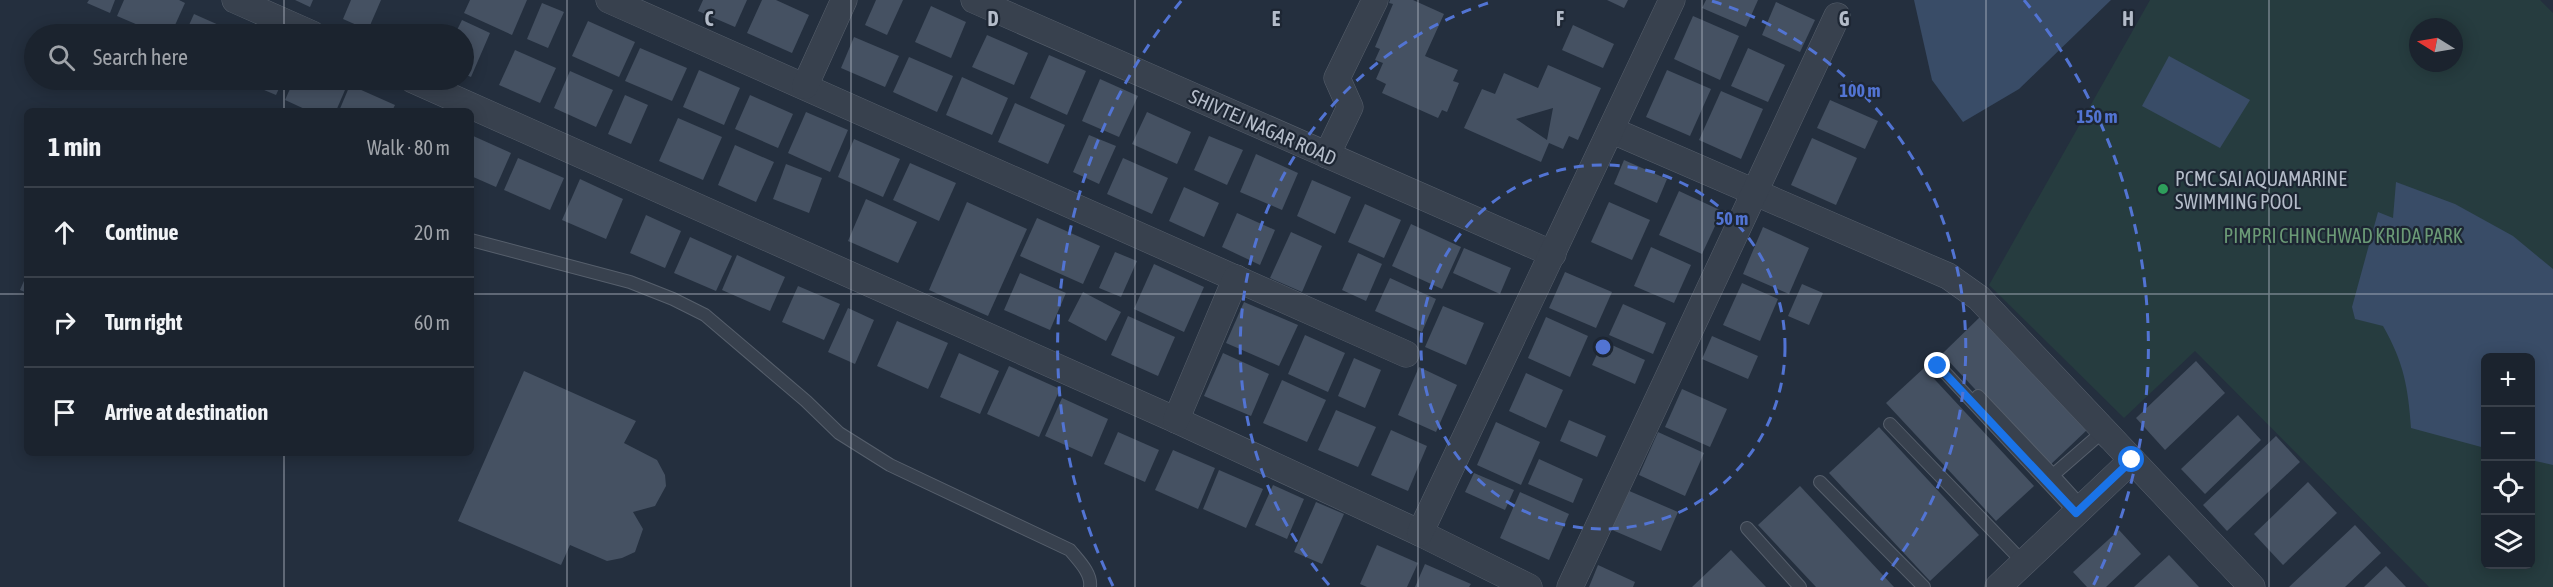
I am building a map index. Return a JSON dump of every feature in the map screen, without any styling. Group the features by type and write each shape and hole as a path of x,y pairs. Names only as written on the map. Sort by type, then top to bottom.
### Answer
{"street":[{"path":"234,0 289,24"},
{"path":"609,0 1406,354"},
{"path":"805,86 844,0"},
{"name":"SHIVTEJ NAGAR ROAD","path":"974,0 1552,254"},
{"path":"1327,155 1350,107 1337,78 1375,0"},
{"path":"1420,532 1672,0"},
{"path":"1570,587 1837,16"},
{"path":"435,90 1176,420 1420,532 1529,587"},
{"path":"1611,130 1948,276 1979,298 2130,462 2252,587"},
{"path":"1176,420 1236,278"},
{"path":"1998,587 2130,462"}],"lane":[{"path":"474,241 630,282 673,298 705,315 806,401 839,433 890,465 1070,550 1082,564 1091,581 1090,587"},
{"path":"1943,365 2053,476 2079,510 1943,365"},
{"path":"1890,424 2024,563"},
{"path":"2053,476 2099,435 2130,462"},
{"path":"1820,482 1924,587"},
{"path":"1748,528 1800,587"}],"green space":[{"name":"PIMPRI CHINCHWAD KRIDA PARK","path":"2150,0 2540,0 2553,13 2553,587 2429,587 2195,351 2124,418 1989,285"}],"water":[{"path":"1914,0 2111,0 2019,89 1963,122 1932,80"},
{"path":"2169,56 2250,100 2220,148 2142,106"},
{"path":"2396,182 2455,204 2513,236 2553,269 2553,465 2535,461 2535,353 2481,353 2481,447 2411,428 2404,376 2390,339 2383,326 2355,319 2352,307 2378,212 2393,218"}],"building":[{"path":"89,0 115,0 110,13 87,3"},
{"path":"124,0 179,0 185,3 176,24 136,24 117,16"},
{"path":"295,0 313,0 310,7"},
{"path":"351,0 381,0 371,24 354,24 343,19"},
{"path":"470,0 527,0 512,35 464,13"},
{"path":"703,0 747,0 735,27 698,11"},
{"path":"762,0 776,0 809,15 792,53 747,33"},
{"path":"876,0 903,0 887,35 865,25"},
{"path":"1390,0 1413,0 1444,14 1425,56 1458,70 1453,81 1459,83 1447,112 1442,110 1438,118 1382,93 1386,84 1376,79 1383,63 1375,60 1380,49 1375,47 1393,4 1389,3"},
{"path":"1607,0 1628,0 1624,8"},
{"path":"1706,0 1758,0 1746,27 1702,8"},
{"path":"1776,2 1815,20 1800,52 1762,35"},
{"path":"542,3 564,12 548,48 527,39"},
{"path":"931,6 966,22 951,58 915,42"},
{"path":"194,14 216,24 190,24"},
{"path":"1693,16 1739,36 1720,80 1674,59"},
{"path":"588,21 635,42 619,77 572,56"},
{"path":"1573,25 1614,44 1603,68 1562,50"},
{"path":"474,26 490,33 474,70"},
{"path":"987,35 1028,53 1014,85 972,67"},
{"path":"854,37 899,56 885,87 841,68"},
{"path":"640,48 687,68 672,101 625,81"},
{"path":"1748,48 1785,65 1768,102 1731,86"},
{"path":"515,50 556,68 540,103 499,85"},
{"path":"1049,55 1086,71 1067,115 1030,98"},
{"path":"909,57 953,76 937,112 893,92"},
{"path":"1548,65 1601,88 1578,140 1569,136 1563,149 1549,143 1541,162 1464,128 1482,89 1495,94 1504,73 1538,88","holes":["1553,108 1547,140 1516,119"]},
{"path":"699,70 740,88 724,125 683,107"},
{"path":"1667,70 1711,89 1690,136 1646,117"},
{"path":"570,71 613,90 596,127 554,108"},
{"path":"962,77 1008,98 992,135 946,115"},
{"path":"1100,79 1138,96 1119,137 1082,121"},
{"path":"264,90 278,90 276,95"},
{"path":"290,90 345,90 337,108 302,108 285,100"},
{"path":"348,90 361,90 395,105 394,108 340,108"},
{"path":"1721,91 1763,109 1741,159 1699,140"},
{"path":"625,95 648,105 631,144 608,134"},
{"path":"750,95 793,114 778,148 735,129"},
{"path":"1830,100 1878,121 1865,149 1817,128"},
{"path":"1015,103 1065,125 1048,164 998,142"},
{"path":"806,112 848,130 830,172 788,153"},
{"path":"1147,112 1191,132 1177,164 1132,144"},
{"path":"678,118 722,137 703,180 659,161"},
{"path":"1089,135 1116,146 1099,184 1073,172"},
{"path":"474,136 511,153 496,187 474,177"},
{"path":"1209,136 1243,150 1227,185 1194,170"},
{"path":"1812,138 1857,158 1836,205 1791,185"},
{"path":"854,139 900,159 883,197 838,177"},
{"path":"735,145 774,162 756,202 718,185"},
{"path":"1256,154 1298,173 1282,210 1240,192"},
{"path":"518,158 564,178 550,210 504,190"},
{"path":"1123,158 1168,178 1152,214 1107,194"},
{"path":"1624,160 1667,179 1657,203 1614,184"},
{"path":"910,163 956,183 939,221 893,200"},
{"path":"786,164 822,178 809,213 773,199"},
{"path":"580,179 623,199 606,239 562,220"},
{"path":"1312,180 1351,197 1335,234 1297,216"},
{"path":"1184,187 1219,203 1204,237 1169,221"},
{"path":"1679,191 1722,211 1702,254 1659,235"},
{"path":"866,199 917,222 898,263 848,241"},
{"path":"967,202 1027,229 988,316 929,290"},
{"path":"1609,202 1650,220 1632,260 1591,242"},
{"path":"1365,204 1401,220 1384,258 1348,242"},
{"path":"1237,213 1275,230 1260,265 1222,247"},
{"path":"646,215 681,231 665,268 630,253"},
{"path":"1037,218 1100,246 1083,284 1020,256"},
{"path":"1411,224 1461,247 1442,289 1392,266"},
{"path":"1763,227 1809,248 1789,294 1743,274"},
{"path":"1291,232 1322,246 1302,292 1270,278"},
{"path":"690,237 732,256 716,291 674,273"},
{"path":"1651,247 1691,265 1674,303 1634,286"},
{"path":"1464,248 1511,268 1500,294 1453,273"},
{"path":"1115,252 1137,261 1121,297 1099,288"},
{"path":"1358,253 1382,264 1366,301 1342,290"},
{"path":"737,255 785,277 770,311 722,290"},
{"path":"1154,264 1204,287 1184,332 1134,309"},
{"path":"1565,272 1612,292 1596,328 1549,308"},
{"path":"1020,273 1066,293 1050,330 1004,310"},
{"path":"1390,278 1436,299 1422,332 1375,311"},
{"path":"1742,283 1778,299 1760,341 1723,325"},
{"path":"1802,284 1823,293 1809,325 1788,316"},
{"path":"798,286 840,304 824,340 782,322"},
{"path":"1083,292 1121,312 1106,341 1068,321"},
{"path":"1244,302 1298,325 1279,366 1226,343"},
{"path":"1623,304 1666,323 1653,354 1609,335"},
{"path":"1443,306 1484,323 1466,365 1425,347"},
{"path":"848,308 874,320 855,364 828,352"},
{"path":"1982,315 2088,429 2048,467 1942,354"},
{"path":"1128,316 1175,337 1158,376 1111,355"},
{"path":"1546,317 1588,336 1570,377 1528,358"},
{"path":"897,321 948,343 928,389 877,366"},
{"path":"1305,335 1345,353 1328,392 1288,374"},
{"path":"1712,336 1758,356 1748,379 1702,359"},
{"path":"1603,341 1645,360 1635,384 1592,365"},
{"path":"959,353 999,371 980,414 940,397"},
{"path":"1223,353 1269,374 1251,416 1204,396"},
{"path":"1354,358 1381,370 1365,408 1338,396"},
{"path":"2196,361 2225,393 2165,450 2136,418"},
{"path":"1009,366 1060,389 1039,437 987,414"},
{"path":"1419,367 1457,385 1436,432 1398,415"},
{"path":"1924,368 2034,486 1996,521 1886,403"},
{"path":"524,371 636,421 624,443 657,460 665,475 666,486 655,506 633,512 643,529 635,552 607,561 570,545 561,565 458,521"},
{"path":"1526,373 1563,390 1546,428 1509,411"},
{"path":"1282,380 1326,400 1307,442 1263,423"},
{"path":"1682,389 1727,409 1710,447 1665,427"},
{"path":"1062,398 1108,419 1092,457 1045,436"},
{"path":"1336,410 1376,427 1358,467 1318,450"},
{"path":"2238,415 2261,440 2205,494 2181,469"},
{"path":"1569,420 1606,436 1597,457 1560,441"},
{"path":"1496,422 1540,442 1521,485 1477,465"},
{"path":"1879,427 1979,535 1930,581 1829,473"},
{"path":"1391,430 1427,446 1408,491 1371,475"},
{"path":"1118,432 1159,450 1145,482 1104,464"},
{"path":"1658,432 1704,453 1685,496 1639,475"},
{"path":"2276,436 2300,462 2227,531 2203,505"},
{"path":"1173,450 1215,468 1198,509 1155,490"},
{"path":"1539,459 1583,479 1573,503 1528,484"},
{"path":"1219,470 1263,489 1246,528 1203,509"},
{"path":"1474,473 1514,490 1505,510 1465,492"},
{"path":"2308,482 2337,513 2283,565 2254,534"},
{"path":"1273,485 1304,499 1287,539 1255,525"},
{"path":"1800,486 1894,587 1816,587 1758,525"},
{"path":"1627,490 1678,512 1661,551 1610,529"},
{"path":"1520,492 1569,514 1549,560 1500,538"},
{"path":"1316,502 1344,514 1322,564 1294,552"},
{"path":"2355,525 2381,553 2345,587 2289,587"},
{"path":"2119,530 2141,554 2106,587 2087,587 2073,572"},
{"path":"1377,545 1418,563 1407,587 1367,587 1360,584"},
{"path":"1731,550 1766,587 1692,587"},
{"path":"2169,555 2199,587 2134,587"},
{"path":"1425,564 1471,584 1469,587 1415,587"},
{"path":"1598,565 1635,582 1633,587 1589,587"},
{"path":"2386,566 2406,587 2364,587"}],"place":[{"name":"PCMC SAI AQUAMARINE SWIMMING POOL","path":"2163,189"}],"route":[{"path":"1938,366 2076,513 2132,460"}]}
